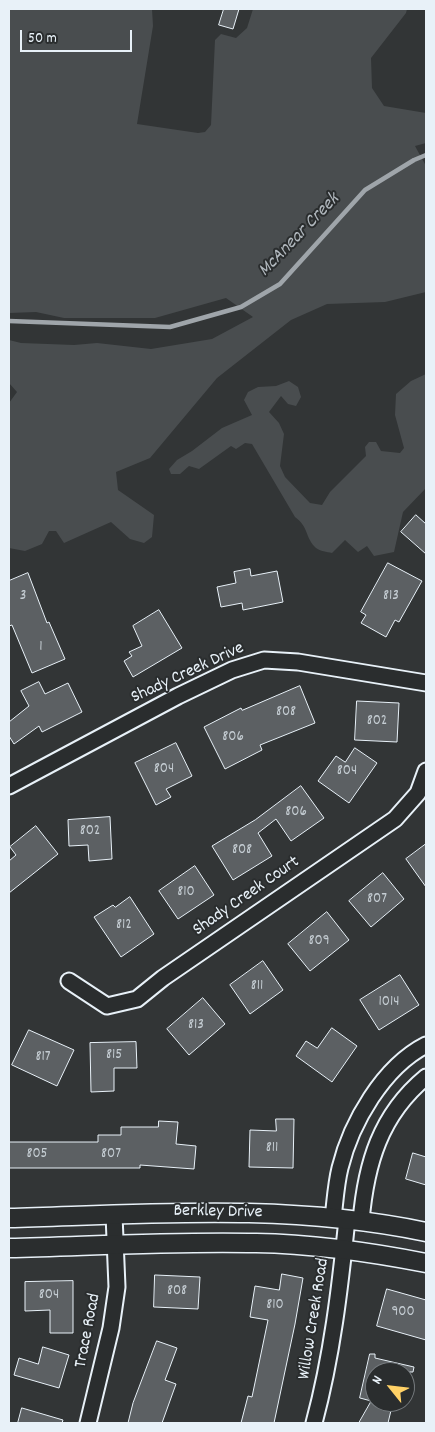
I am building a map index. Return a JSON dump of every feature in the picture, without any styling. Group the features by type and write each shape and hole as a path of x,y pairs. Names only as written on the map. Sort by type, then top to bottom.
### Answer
{"street":[{"name":"Shady Creek Drive","path":"9,786 178,696 232,670 264,660 298,662 426,683"},
{"name":"Shady Creek Court","path":"69,981 107,1006 137,999 171,973 395,819 418,793 426,770"},
{"name":"Willow Creek Road","path":"314,1423 325,1381 333,1338 344,1250 347,1219 340,1169 351,1134 360,1116 388,1076 426,1045"},
{"name":"Willow Creek Road","path":"347,1219 367,1176 371,1157 379,1138 397,1108 409,1093 426,1078"},
{"name":"Berkley Drive","path":"9,1218 184,1212 258,1213 347,1219 426,1232"},
{"name":"Trace Road","path":"88,1423 111,1328 117,1287 114,1215"},
{"name":"Berkley Drive","path":"9,1248 258,1243 344,1250 426,1263"}],"shaded area":[{"path":"9,9 152,9 153,26 137,124 198,133 205,132 211,125 215,40 221,34 236,38 247,28 253,9 407,9 406,13 371,58 372,88 384,106 426,113 426,143 415,146 426,166 426,292 385,302 327,304 291,320 217,378 150,458 116,472 118,490 154,515 152,537 144,543 130,539 111,522 64,543 56,531 49,531 42,544 25,551 9,548 9,403 17,392 9,383 9,340 21,343 74,345 97,343 151,349 212,339 253,317 226,298 155,318 64,318 36,312 9,313"},
{"path":"426,374 426,488 403,512 394,552 374,556 367,546 358,552 345,540 332,553 316,548 303,525 295,517 252,444 245,443 236,449 231,446 199,469 189,466 180,474 171,474 169,469 177,460 222,428 252,415 244,400 248,392 258,387 276,386 289,381 298,387 301,397 296,406 288,404 281,396 269,412 279,423 284,434 280,466 285,477 310,503 322,505 330,492 366,456 365,447 369,442 376,442 381,451 400,453 404,448 395,415 396,394 411,381"}],"building":[{"path":"224,9 239,9 233,29 219,25"},
{"path":"416,515 426,524 426,554 401,532"},
{"path":"388,563 422,581 399,622 395,620 386,637 361,623 366,615 361,612"},
{"path":"250,569 251,576 277,571 283,602 243,610 242,603 221,607 217,587 236,583 234,572"},
{"path":"28,573 47,623 49,622 65,659 32,673 12,625 9,626 9,581"},
{"path":"159,610 182,648 133,677 124,661 132,656 129,652 142,646 133,626"},
{"path":"39,682 45,694 68,683 82,712 42,732 39,726 14,744 9,736 9,722 29,706 21,691"},
{"path":"300,686 315,723 260,745 262,750 225,769 204,727 241,708 242,710"},
{"path":"357,701 399,703 397,742 355,740"},
{"path":"176,743 192,776 166,789 171,797 156,805 135,763"},
{"path":"355,748 377,763 349,803 318,781 336,756 345,762"},
{"path":"301,786 324,818 291,841 276,819 258,833 272,856 233,880 212,846 255,820"},
{"path":"110,817 112,859 89,861 88,845 69,846 68,820"},
{"path":"36,826 58,854 9,893 9,861 16,855 10,847"},
{"path":"426,844 426,887 406,859"},
{"path":"195,866 214,895 178,919 159,891"},
{"path":"383,873 404,899 371,927 349,901"},
{"path":"130,897 154,934 121,957 94,917"},
{"path":"327,912 349,940 310,971 288,944"},
{"path":"263,961 283,990 250,1014 230,985"},
{"path":"400,975 419,1005 379,1030 360,1000"},
{"path":"203,998 225,1024 189,1055 167,1029"},
{"path":"332,1028 357,1046 332,1082 296,1056 306,1041 317,1048"},
{"path":"29,1030 74,1050 57,1086 12,1065"},
{"path":"136,1042 137,1068 114,1068 114,1091 91,1092 90,1043"},
{"path":"276,1119 294,1119 293,1168 249,1167 250,1130 276,1131"},
{"path":"159,1121 178,1122 176,1144 196,1146 194,1169 140,1165 140,1168 9,1168 9,1142 98,1142 98,1135 121,1135 121,1127 158,1127"},
{"path":"413,1153 426,1157 426,1185 406,1179"},
{"path":"282,1274 303,1278 274,1423 241,1423 248,1396 252,1397 268,1320 250,1317 255,1286 279,1290"},
{"path":"155,1275 200,1277 198,1309 154,1307"},
{"path":"73,1281 73,1333 50,1333 50,1310 25,1311 25,1282"},
{"path":"387,1289 426,1300 426,1340 377,1326"},
{"path":"157,1341 177,1348 165,1380 176,1384 162,1423 128,1423 133,1403"},
{"path":"43,1347 69,1355 59,1388 14,1375 19,1358 38,1364"},
{"path":"370,1354 375,1354 375,1358 392,1362 368,1362"},
{"path":"365,1376 365,1399 360,1398"},
{"path":"22,1408 63,1420 62,1423 18,1423"},
{"path":"365,1412 391,1412 388,1423 359,1423"}],"waterway":[{"name":"McAnear Creek","path":"9,321 170,327 241,307 280,284 365,190 414,160 426,155"}]}
